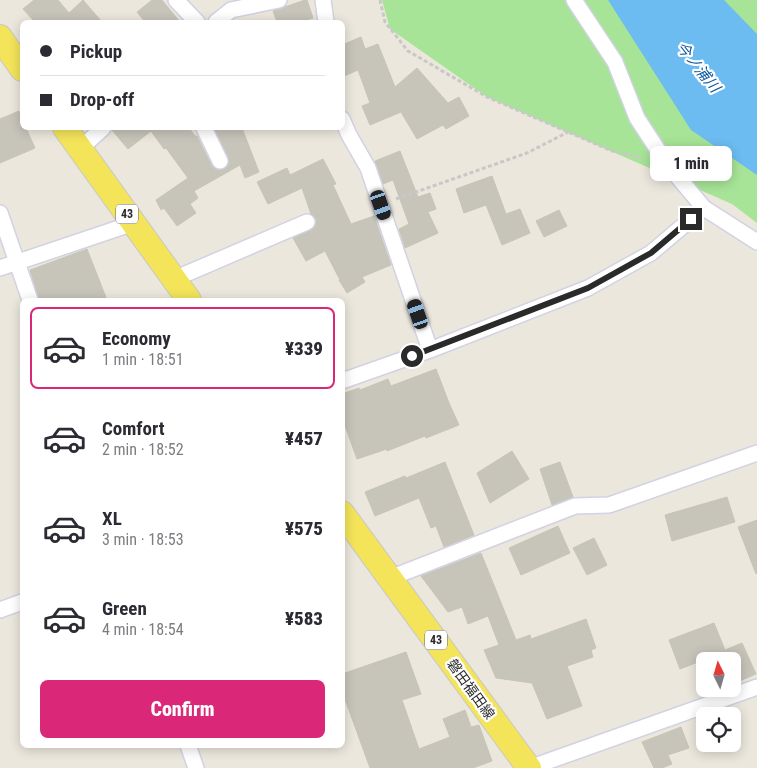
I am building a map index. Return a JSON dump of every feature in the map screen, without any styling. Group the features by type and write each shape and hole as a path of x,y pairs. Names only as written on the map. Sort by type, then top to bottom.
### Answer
{"main road":[{"path":"0,38 20,66"},
{"name":"43","path":"66,130 188,298"},
{"name":"磐田福田線","path":"345,517 529,768"}],"street":[{"path":"176,0 195,20"},
{"path":"218,20 231,10 279,0"},
{"path":"323,0 326,20"},
{"path":"574,0 615,62 637,118 667,164 704,208 757,242"},
{"path":"345,126 368,168 430,350"},
{"path":"80,149 101,130"},
{"path":"205,130 220,161"},
{"path":"345,380 430,350 588,288 651,253 704,208"},
{"path":"0,213 29,298"},
{"path":"174,279 307,222"},
{"path":"0,268 134,223"},
{"path":"390,578 575,506 609,505 757,453"},
{"path":"0,610 20,603"},
{"path":"529,768 757,688"},
{"path":"189,748 196,768"}],"path":[{"path":"380,0 385,22 408,51 486,96 612,151 667,164"},
{"path":"381,205 527,153 568,132"}],"green space":[{"path":"382,0 757,0 757,223 732,204 487,97 390,29"}],"water":[{"name":"今ノ浦川","path":"608,0 724,0 757,34 757,175 691,130"}],"building":[{"path":"34,0 58,0 69,13 83,0 100,20 33,20 23,9"},
{"path":"152,0 162,0 178,20 143,20 137,12"},
{"path":"307,0 313,18 306,20 276,20 273,11"},
{"path":"361,37 365,49 378,44 395,87 417,68 448,103 459,97 469,116 446,129 443,125 417,139 401,112 370,125 362,106 370,103 358,70 345,76 345,44"},
{"path":"19,111 20,130 27,130 35,148 0,163 0,119"},
{"path":"112,130 190,130 197,136 212,166 220,170 227,167 229,161 215,130 243,130 259,172 245,178 240,165 194,191 198,198 190,204 196,213 177,226 164,208 161,210 156,200 188,178 151,131 128,149"},
{"path":"400,151 418,197 430,193 436,209 428,212 438,233 405,248 399,229 409,224 393,180 383,184 375,161"},
{"path":"323,159 336,184 333,185 351,224 374,216 391,265 362,277 365,282 347,293 325,251 306,261 293,238 311,230 316,224 316,219 311,214 302,188 268,204 257,182 287,168 290,175"},
{"path":"492,176 506,214 520,209 530,233 502,245 486,205 464,213 456,189"},
{"path":"559,210 567,226 544,237 536,221"},
{"path":"87,249 106,298 38,298 30,270"},
{"path":"436,369 459,425 387,451 387,449 357,459 345,425 345,393 359,388 360,390 388,379 391,386"},
{"path":"512,451 529,479 490,503 477,473"},
{"path":"445,462 474,535 444,547 436,526 431,528 419,498 375,516 365,492"},
{"path":"560,462 573,497 552,505 540,469"},
{"path":"727,497 735,522 672,541 665,515"},
{"path":"757,520 757,573 756,574 738,527"},
{"path":"558,526 570,553 521,575 509,548"},
{"path":"594,538 607,565 587,575 573,548"},
{"path":"481,553 516,640 530,635 531,639 586,619 596,648 591,650 593,657 567,666 582,706 547,719 532,683 496,678 484,650 499,645 488,616 468,624 462,607 448,612 421,576"},
{"path":"714,623 725,650 742,643 756,674 741,680 741,652 696,652 696,663 680,669 669,640"},
{"path":"406,652 421,694 402,700 419,749 450,737 443,719 465,710 471,727 479,725 492,761 473,768 370,768 345,699 345,673"},
{"path":"681,727 689,748 668,755 672,764 662,768 654,768 642,742"}],"route":[{"path":"412,356 588,288 651,253 691,219"}]}
